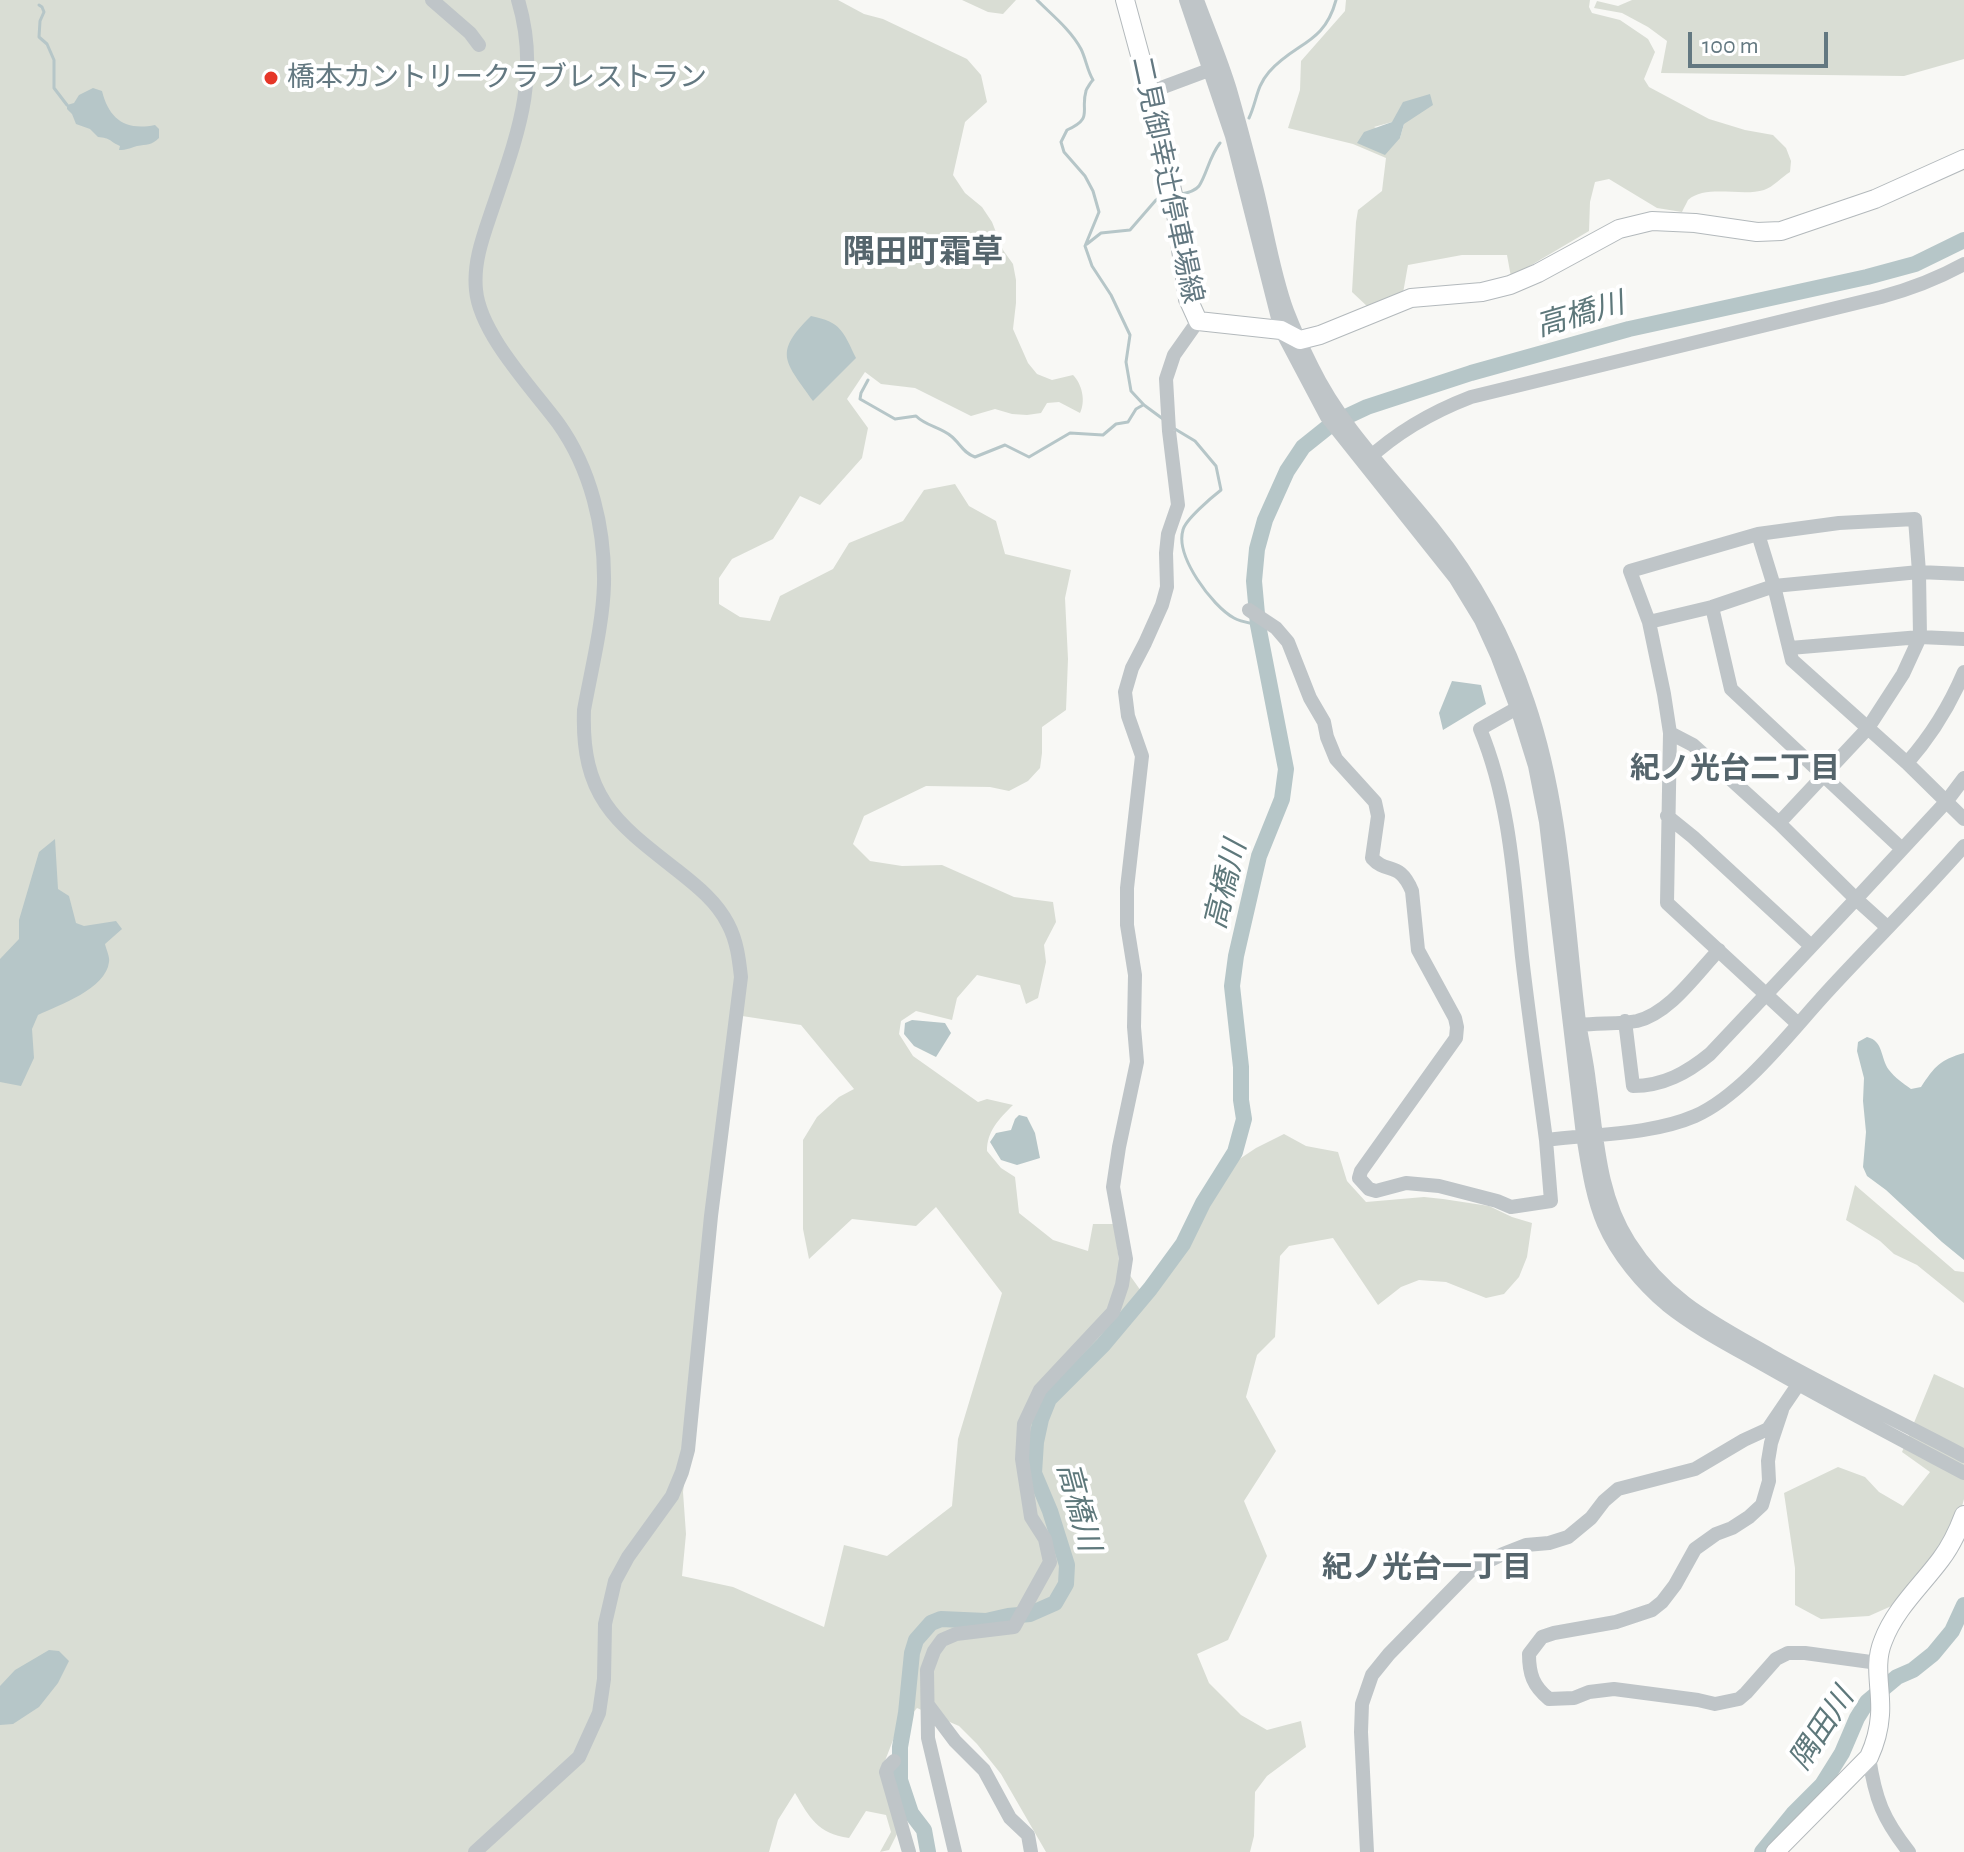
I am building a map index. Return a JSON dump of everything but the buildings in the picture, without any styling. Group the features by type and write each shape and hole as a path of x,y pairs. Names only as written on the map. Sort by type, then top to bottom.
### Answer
{"main road":[{"name":"二見御幸辻停車場線","path":"1125,0 1173,195 1188,299 1198,321 1281,330 1300,340"},
{"path":"1300,340 1333,331 1411,298 1482,292 1510,285 1619,229 1652,221 1695,223 1757,232 1781,231 1875,199 1964,159"},
{"path":"1775,1852 1869,1757 1876,1742 1880,1713 1878,1672 1881,1644 1894,1619 1941,1558 1964,1515"}],"street":[{"path":"432,0 470,33 479,45"},
{"path":"475,1852 579,1757 599,1713 604,1679 605,1624 615,1581 628,1557 672,1496 682,1472 688,1450 711,1216 741,977 733,934 716,906 698,886 633,836 614,817 600,796 586,753 584,728 584,710 604,586 598,515 589,482 575,451 560,426 504,353 479,308 477,257 518,131 527,90 526,34 518,0"},
{"path":"1186,0 1216,68 1246,149 1287,310 1333,414"},
{"path":"1197,0 1281,330 1333,414 1368,458 1436,531 1467,576 1511,657 1529,703 1558,825 1590,1135 1590,1178 1604,1224 1621,1254 1644,1283 1667,1305 1706,1331 1907,1434 1964,1456"},
{"path":"1150,92 1216,68"},
{"path":"1368,458 1432,413 1471,397 1892,294 1941,277 1964,264"},
{"path":"955,1852 928,1738 927,1670 942,1640 956,1634 1014,1627 1050,1562 1045,1539 1031,1517 1022,1459 1024,1424 1040,1390 1113,1312 1122,1285 1126,1259 1113,1187 1137,1062 1135,975 1127,925 1127,888 1142,756 1128,716 1125,692 1132,668 1151,631 1167,587 1168,534 1178,505 1166,379 1174,355 1198,321"},
{"path":"1368,458 1456,579 1481,620 1517,708 1535,766 1546,822 1590,1135"},
{"path":"1779,823 1868,728 1903,674 1920,637 1915,519 1839,523 1758,534 1630,571 1649,622 1670,733 1667,903 1798,1024"},
{"path":"1758,534 1792,660 1907,763 1964,819"},
{"path":"1649,622 1712,607 1774,586 1919,572 1964,574"},
{"path":"1712,607 1731,689 1902,849"},
{"path":"1249,610 1276,628 1288,642 1310,698 1324,722 1336,759 1375,802 1378,816 1372,858 1376,863 1402,873 1408,882 1412,891 1418,950 1457,1027 1456,1038 1365,1164 1359,1178 1369,1189 1376,1191 1406,1183 1439,1186 1511,1207 1551,1201 1506,819 1491,755 1480,729 1517,708"},
{"path":"1790,648 1920,637 1964,639"},
{"path":"1907,763 1946,709 1964,672"},
{"path":"1670,733 1693,745 1887,927"},
{"path":"1625,1021 1633,1086 1648,1086 1698,1064 1856,899 1946,802 1964,778"},
{"path":"1667,816 1811,946"},
{"path":"1546,1140 1661,1126 1691,1118 1729,1095 1964,846"},
{"path":"1580,1025 1641,1020 1656,1014 1719,950"},
{"path":"1367,1852 1362,1704 1372,1675 1389,1654 1472,1569 1526,1545 1568,1537 1618,1489 1695,1469 1768,1429 1802,1379"},
{"path":"1782,1410 1771,1443 1769,1481 1762,1505 1749,1517 1695,1549 1675,1585 1652,1610 1616,1622 1542,1637 1529,1654 1531,1675 1535,1685 1549,1699 1574,1698 1589,1692 1614,1689 1715,1704 1739,1699 1765,1669 1788,1653 1805,1653 1878,1672"},
{"path":"1907,1434 1964,1473"},
{"path":"928,1705 955,1741 984,1770 1010,1818 1028,1835 1031,1852"},
{"path":"1869,1757 1880,1808 1909,1852"},
{"path":"894,1761 886,1772 906,1842"}],"shaded area":[{"path":"0,0 838,0 967,59 981,75 987,102 965,122 953,175 965,193 982,207 1013,264 1016,303 1013,329 1028,363 1037,374 1052,380 1073,375 1082,393 1080,413 1059,402 1047,403 1041,413 1012,414 995,409 971,416 915,388 881,384 865,372 847,399 868,428 862,458 820,505 800,496 773,539 732,559 719,578 719,604 740,617 770,621 780,596 833,569 849,543 903,521 924,490 955,484 969,506 996,521 1005,554 1071,570 1065,598 1068,659 1066,710 1042,727 1040,768 1028,781 1009,791 990,787 926,786 864,816 853,844 870,861 902,866 942,865 1014,897 1053,902 1056,922 1044,945 1046,962 1038,998 1026,1004 1020,985 977,975 957,998 952,1020 916,1011 901,1021 899,1034 913,1056 978,1102 987,1099 1013,1105 992,1131 987,1151 1001,1168 1015,1177 1019,1213 1053,1240 1088,1251 1093,1224 1114,1224 1119,1260 1141,1291 1177,1242 1211,1178 1256,1148 1284,1134 1306,1146 1338,1152 1347,1181 1366,1202 1424,1197 1443,1199 1489,1206 1532,1223 1527,1257 1519,1277 1504,1294 1486,1298 1446,1282 1419,1280 1401,1287 1378,1305 1333,1238 1289,1246 1280,1256 1275,1337 1257,1355 1246,1397 1276,1451 1244,1501 1267,1556 1228,1640 1197,1654 1209,1683 1241,1715 1267,1730 1301,1721 1306,1747 1267,1776 1255,1792 1254,1836 1250,1852 1046,1852 1001,1774 977,1744 959,1726 917,1708 895,1735 883,1766 897,1834 889,1850 880,1852 891,1832 886,1815 866,1811 849,1838 838,1836 816,1823 795,1793 778,1820 769,1852 0,1852","holes":["742,1016 801,1025 854,1089 839,1097 817,1117 803,1140 803,1229 809,1259 852,1219 916,1226 936,1207 1002,1293 958,1439 952,1506 887,1556 844,1545 824,1627 733,1587 682,1576 686,1534 683,1492"]},
{"path":"962,0 1016,0 1003,14 988,12"},
{"path":"1346,0 1590,0 1592,13 1620,20 1648,39 1655,52 1644,79 1649,87 1709,119 1773,135 1786,148 1791,161 1790,172 1764,190 1696,195 1688,200 1682,212 1657,208 1609,179 1595,182 1590,202 1589,231 1511,277 1507,255 1462,255 1408,265 1403,293 1369,308 1352,292 1356,222 1358,210 1382,191 1386,158 1353,144 1288,128 1300,90 1301,61 1345,11","holes":["1392,122 1404,124 1400,138 1374,127"]},
{"path":"1632,0 1964,0 1964,59 1904,76 1661,73 1667,41 1622,13 1594,8 1597,1 1618,6"},
{"path":"93,88 102,91 109,109 120,121 135,126 155,125 159,129 159,138 149,144 119,150 120,146 76,124 67,105"},
{"path":"1430,94 1433,105 1404,124 1400,138 1385,155 1357,143 1364,132 1392,122 1403,102"},
{"path":"811,316 829,321 840,329 856,358 813,401 787,358 791,340"},
{"path":"1452,681 1481,685 1486,704 1443,730 1439,713"},
{"path":"55,839 58,889 69,896 76,923 84,926 116,921 122,929 105,944 109,962 100,980 80,995 38,1015 32,1029 34,1058 21,1086 0,1082 0,959 19,939 19,920 39,852"},
{"path":"912,1020 945,1023 951,1033 936,1057 914,1046 904,1034 905,1023"},
{"path":"1867,1037 1879,1046 1891,1073 1911,1089 1921,1087 1944,1061 1964,1053 1964,1260 1867,1176 1863,1167 1866,1132 1864,1078 1857,1051 1858,1042"},
{"path":"1019,1115 1027,1117 1035,1133 1040,1158 1017,1165 1001,1160 990,1142 996,1133 1011,1130"},
{"path":"1855,1185 1955,1271 1964,1272 1964,1303 1917,1265 1894,1254 1880,1241 1846,1220"},
{"path":"1934,1374 1964,1388 1964,1499 1961,1510 1947,1538 1896,1604 1869,1616 1821,1619 1795,1605 1795,1568 1784,1493 1838,1467 1865,1477 1879,1492 1903,1506 1930,1472 1902,1452"},
{"path":"49,1650 59,1651 69,1661 58,1683 39,1707 13,1724 0,1725 0,1686 15,1670"}],"waterway":[{"path":"1037,0 1077,42 1093,80 1086,91 1081,122 1067,130 1061,142 1064,152 1085,176 1099,212 1085,246 1092,266 1111,295 1130,335 1126,362 1131,391 1163,419"},
{"path":"1249,118 1269,72 1316,35 1331,15 1336,0"},
{"path":"39,5 44,12 39,37 47,44 54,60 54,88 67,105"},
{"path":"1181,194 1199,186 1220,143"},
{"path":"1087,244 1101,233 1130,230 1156,200 1166,198"},
{"name":"高橋川","path":"928,1852 924,1830 911,1813 900,1780 900,1747 916,1640 931,1623 941,1619 986,1621 1030,1614 1055,1603 1066,1584 1067,1565 1034,1473 1041,1419 1049,1399 1103,1345 1183,1244 1203,1203 1235,1152 1244,1119 1232,986 1259,856 1282,799 1286,769 1258,625 1254,581 1257,549 1265,520 1287,471 1303,447 1333,423 1367,407 1471,373 1629,329 1915,264 1964,240"},
{"path":"868,380 860,399 895,419 916,416 947,433 975,457 1005,445 1029,457 1070,433 1103,435 1116,424 1128,422 1136,409 1143,405"},
{"path":"1175,429 1195,441 1216,466 1221,490 1185,526 1182,541 1184,553 1206,592 1225,612 1258,625"},
{"name":"隅田川","path":"1762,1852 1822,1785 1867,1702 1897,1677 1913,1670 1933,1654 1952,1631 1964,1605"},
{"name":"高橋川","path":"896,1784 900,1765"}],"place":[{"name":"橋本カントリークラブレストラン","path":"271,78"}],"district":[{"name":"隅田町霜草","path":"923,252"},
{"name":"紀ノ光台二丁目","path":"1735,769"},
{"name":"紀ノ光台一丁目","path":"1427,1568"}]}
